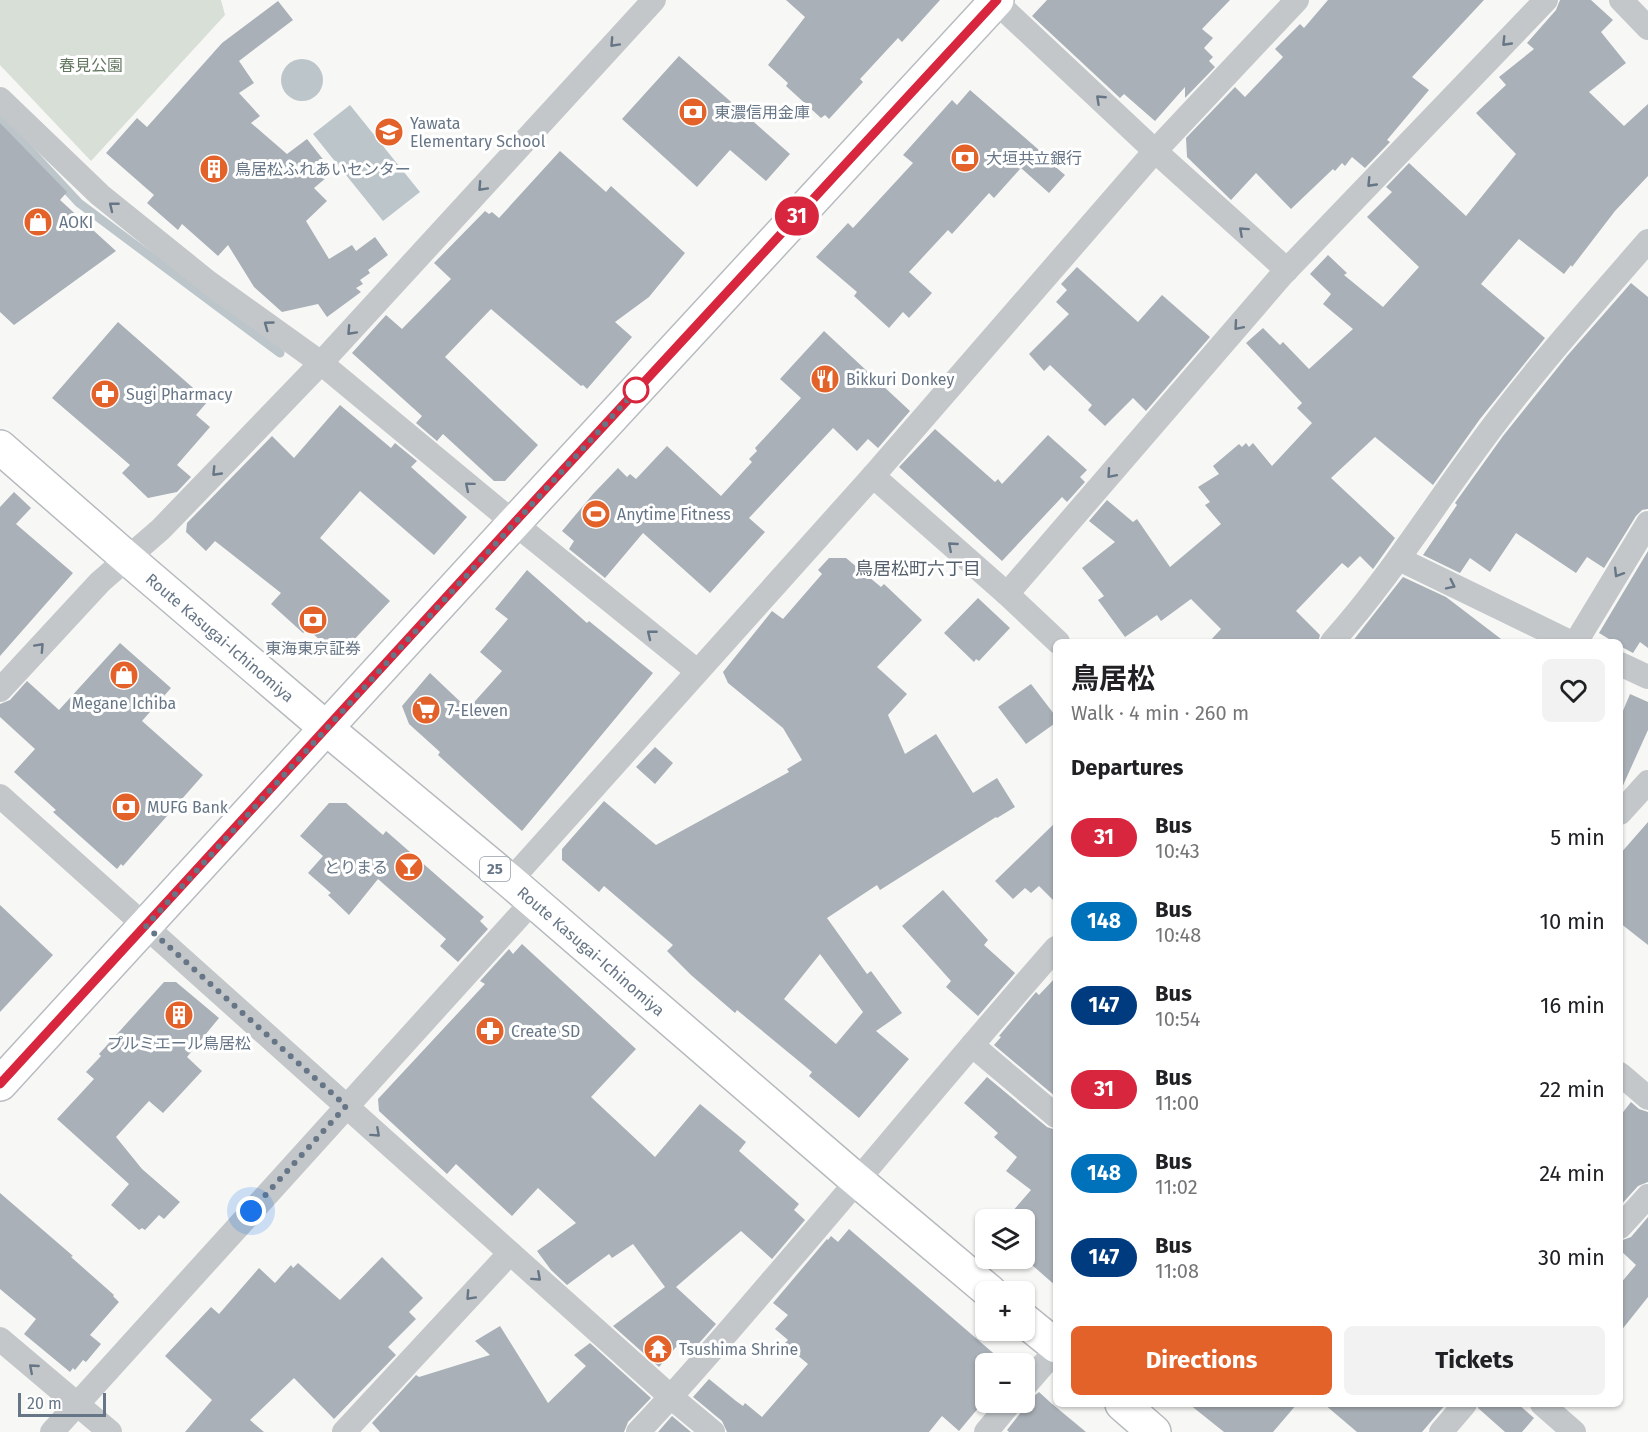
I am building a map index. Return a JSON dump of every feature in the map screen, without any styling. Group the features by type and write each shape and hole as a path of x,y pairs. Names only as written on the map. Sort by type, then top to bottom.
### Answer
{"main road":[{"path":"0,1084 996,0"},
{"name":"Route Kasugai-Ichinomiya","path":"0,447 326,728 521,891 977,1281"},
{"path":"1035,1330 1053,1345"},
{"path":"1125,1407 1154,1432"}],"street":[{"path":"0,690 100,582 160,529 321,363 654,0"},
{"path":"996,0 1155,151 1287,270"},
{"path":"52,1432 346,1106 697,671 873,476 1155,151 1297,0"},
{"path":"1007,594 1287,270 1546,0"},
{"path":"1621,0 1648,28"},
{"path":"0,99 100,195 208,282 321,363 697,671"},
{"path":"1334,639 1399,559 1472,454 1538,369 1648,241"},
{"path":"873,476 1055,639"},
{"path":"1578,639 1648,523"},
{"path":"1399,559 1563,639"},
{"path":"1623,665 1648,677"},
{"path":"1623,810 1648,782"},
{"path":"0,796 671,1398 712,1432"},
{"path":"638,1432 671,1398 1053,951"},
{"path":"972,1045 1053,1113"},
{"path":"1623,1077 1648,1098"},
{"path":"1623,1224 1648,1196"},
{"path":"344,1432 510,1253"},
{"path":"0,1339 110,1432"},
{"path":"1035,1374 1053,1352"},
{"path":"1441,1432 1462,1407"},
{"path":"1545,1407 1574,1432"},
{"path":"986,1432 1002,1413"}],"green space":[{"name":"春見公園","path":"0,0 221,0 225,15 91,161 0,65"}],"shaded area":[{"path":"302,59 317,65 323,80 317,95 302,101 287,95 281,80 287,65"},
{"path":"350,105 420,192 383,221 313,134"}],"building":[{"path":"786,0 940,0 902,42 898,38 860,79 863,82 829,119 825,115 821,118 786,86 788,83 768,65 805,17"},
{"path":"1047,0 1230,0 1202,29 1213,38 1204,48 1213,57 1209,61 1215,67 1185,98 1185,87 1155,121 1124,94 1120,98 1032,16"},
{"path":"1328,0 1484,0 1412,77 1429,90 1387,140 1390,142 1365,168 1352,157 1345,166 1342,163 1335,171 1333,169 1291,209 1256,173 1231,200 1187,157 1186,138 1235,87 1245,97 1283,57 1275,49 1300,24 1304,28"},
{"path":"1560,0 1591,0 1613,20 1601,32 1626,63 1589,92 1624,126 1648,104 1648,176 1615,211 1572,267 1571,265 1564,274 1519,239 1481,284 1545,338 1480,419 1433,485 1375,437 1331,478 1395,538 1373,569 1360,556 1348,568 1342,563 1296,611 1320,635 1319,639 1212,639 1221,629 1191,599 1161,621 1157,615 1125,637 1098,600 1104,596 1082,568 1115,542 1089,521 1107,500 1133,522 1137,519 1170,567 1221,524 1205,505 1210,502 1198,487 1219,474 1213,466 1239,444 1242,447 1246,443 1249,447 1253,443 1272,466 1312,423 1297,408 1302,403 1246,343 1263,328 1280,345 1283,342 1309,369 1353,329 1323,304 1331,294 1310,274 1328,255 1347,273 1344,275 1383,307 1419,267 1367,217 1392,192 1386,187 1409,163 1466,216 1516,154 1476,113 1506,85 1499,77 1534,49 1527,43 1556,10"},
{"path":"278,1 293,20 239,61 254,83 239,93 260,116 251,123 287,154 307,139 333,172 314,188 327,201 306,221 329,259 352,245 356,251 375,237 388,255 368,270 370,273 360,280 363,284 356,288 361,292 327,317 318,304 282,312 254,287 228,245 218,256 182,224 178,230 147,203 154,195 106,153 137,118 147,127 222,43"},
{"path":"679,56 790,154 766,181 730,150 697,187 622,119"},
{"path":"970,90 1065,175 1049,193 1021,168 994,198 989,193 952,234 948,230 909,272 932,293 909,318 903,312 889,328 854,296 857,292 816,257 848,223 853,228 913,163 903,155 952,100 957,105"},
{"name":"AOKI","path":"0,123 67,192 60,200 116,251 14,325 0,312"},
{"path":"560,151 606,192 611,186 685,253 649,297 615,322 632,337 587,389 491,309 445,357 538,445 505,481 494,481 443,434 437,441 416,423 422,416 352,353 386,315 402,329 451,279 434,263 485,211 489,214 492,212 499,218"},
{"path":"1077,267 1138,322 1162,295 1210,337 1146,411 1133,398 1105,426 1088,410 1092,405 1050,365 1044,371 1029,354 1069,314 1056,302 1067,290 1061,284"},
{"path":"1631,283 1648,297 1648,509 1642,510 1636,516 1604,568 1587,557 1576,573 1516,533 1490,572 1470,558 1460,573 1423,555 1457,505 1455,503 1503,436 1567,356"},
{"path":"118,322 208,401 196,415 210,427 177,465 191,477 177,492 148,498 122,473 130,465 52,398"},
{"path":"824,331 910,411 878,448 868,439 857,451 833,428 749,518 765,532 710,593 643,533 605,578 569,549 574,541 562,531 593,494 618,468 627,477 630,474 636,479 667,446 721,496 752,462 749,459 757,451 755,448 801,398 780,379"},
{"path":"340,405 391,448 395,443 417,461 411,467 467,517 434,555 360,491 320,538 390,601 338,657 308,629 303,633 271,604 281,593 215,541 206,551 186,532 187,523 272,436 294,458"},
{"path":"935,429 995,482 998,479 1002,484 1048,435 1087,470 1080,477 1085,482 1067,502 1062,497 1002,561 899,467"},
{"path":"14,492 31,508 16,524 73,573 0,656 0,507"},
{"path":"1648,551 1648,648 1640,642 1633,653 1623,648 1623,639 1609,639 1599,633"},
{"path":"829,558 846,558 881,587 884,584 922,620 877,667 907,694 888,715 905,754 936,734 973,793 997,778 1015,807 880,890 877,885 827,918 867,974 871,971 902,1013 876,1031 909,1059 859,1118 809,1076 812,1072 737,1010 735,1013 691,975 667,951 673,945 604,886 599,892 562,860 562,849 604,801 656,845 789,772 787,769 802,760 783,728 728,683 723,672 772,611 783,619 822,574 818,570","holes":["820,954 863,1012 836,1044 784,999"]},
{"path":"527,570 587,623 589,621 653,673 522,831 438,755 440,752 409,724 402,706 430,673 468,709 502,671 480,652 508,619 495,609"},
{"path":"1403,577 1446,597 1501,639 1354,639"},
{"path":"978,598 1010,628 979,661 976,659 974,662 944,633"},
{"path":"120,643 171,688 142,721 203,775 123,866 121,864 117,869 53,812 56,810 14,772 35,749 0,717 0,704 10,700 27,681 59,710"},
{"path":"1031,684 1053,713 1053,725 1026,744 998,707"},
{"path":"1630,694 1648,702 1648,730 1623,785 1623,711"},
{"path":"655,747 673,763 655,784 636,767"},
{"path":"329,803 346,803 383,835 386,831 484,917 480,921 488,929 458,962 440,946 446,939 378,879 349,915 328,895 331,893 308,873 323,856 300,836"},
{"path":"1648,822 1648,945 1623,925 1623,851"},
{"path":"1053,825 1053,900 1039,886 1031,893 1025,888 1013,899 995,881"},
{"path":"943,890 988,940 984,945 1015,973 978,1016 946,987 951,981 902,926"},
{"path":"0,905 53,955 0,1012"},
{"path":"522,944 636,1049 591,1097 655,1157 700,1104 746,1142 739,1151 799,1204 794,1210 805,1220 772,1259 741,1231 676,1287 716,1324 693,1350 682,1340 659,1367 613,1326 665,1287 633,1244 612,1258 609,1254 567,1285 551,1270 537,1251 576,1223 538,1188 512,1216 456,1164 447,1174 379,1111 378,1099 485,984 480,981 509,949 513,954"},
{"path":"1053,980 1053,1094 994,1045 1036,992 1039,995"},
{"path":"164,982 176,982 219,1018 187,1057 202,1071 163,1113 149,1101 116,1137 142,1169 180,1202 164,1219 159,1215 145,1230 142,1228 139,1230 111,1205 129,1184 57,1119 94,1079 86,1072 101,1056 99,1054"},
{"path":"987,1077 1047,1127 1053,1129 1053,1283 1035,1268 1035,1209 1015,1209 1031,1190 1006,1171 1017,1157 994,1137 998,1133 964,1103"},
{"path":"1631,1102 1639,1109 1648,1112 1648,1182 1638,1186 1623,1203 1623,1112"},
{"path":"0,1193 73,1256 71,1257 119,1302 90,1335 101,1344 86,1362 83,1360 75,1370 73,1368 70,1372 24,1334 36,1319 0,1289"},
{"path":"1648,1217 1648,1297 1623,1328 1623,1280 1636,1265 1623,1253 1623,1240 1631,1237"},
{"path":"849,1229 975,1337 975,1341 979,1341 993,1353 975,1353 975,1412 959,1431 942,1416 929,1432 727,1432 722,1421 693,1397 709,1379 736,1401 743,1406 745,1403 762,1417 808,1364 784,1344 788,1340 775,1329 788,1315 773,1303 827,1239 831,1236 838,1242"},
{"path":"382,1257 423,1298 409,1312 416,1319 388,1347 396,1355 334,1419 294,1378 250,1420 264,1432 185,1432 212,1400 165,1356 211,1307 219,1314 259,1268 275,1283 291,1265 293,1268 298,1263 340,1300"},
{"path":"500,1326 548,1403 586,1366 574,1355 590,1343 651,1398 628,1422 624,1432 380,1432 372,1423 416,1375 419,1377 490,1355 475,1341"},
{"path":"1039,1392 1053,1407 1086,1432 1009,1432 1007,1430 1020,1413 1035,1413 1035,1395"},
{"path":"1193,1407 1294,1407 1273,1432 1224,1432"},
{"path":"1328,1407 1443,1407 1422,1432 1357,1432"},
{"path":"1521,1407 1534,1418 1522,1432 1505,1432 1478,1408"},
{"path":"672,1416 691,1432 658,1432"}],"waterway":[{"path":"0,118 79,203 280,353"}],"bus line":[{"name":"31","path":"0,1084 997,0"}],"place":[{"name":"東濃信用金庫","path":"693,112"},
{"name":"Yawata Elementary School","path":"389,132"},
{"name":"大垣共立銀行","path":"965,158"},
{"name":"鳥居松ふれあいセンター","path":"214,169"},
{"name":"AOKI","path":"38,222"},
{"name":"Bikkuri Donkey","path":"825,379"},
{"name":"Sugi Pharmacy","path":"105,394"},
{"name":"Anytime Fitness","path":"596,514"},
{"name":"東海東京証券","path":"313,620"},
{"name":"Megane Ichiba","path":"124,675"},
{"name":"7-Eleven","path":"426,710"},
{"name":"MUFG Bank","path":"126,807"},
{"name":"とりまる","path":"409,867"},
{"name":"プルミエール鳥居松","path":"179,1015"},
{"name":"Create SD","path":"490,1031"},
{"name":"Tsushima Shrine","path":"658,1349"}],"district":[{"name":"鳥居松町六丁目","path":"918,569"}],"route":[{"path":"251,1211 346,1106 146,926 642,384 636,390"}]}
